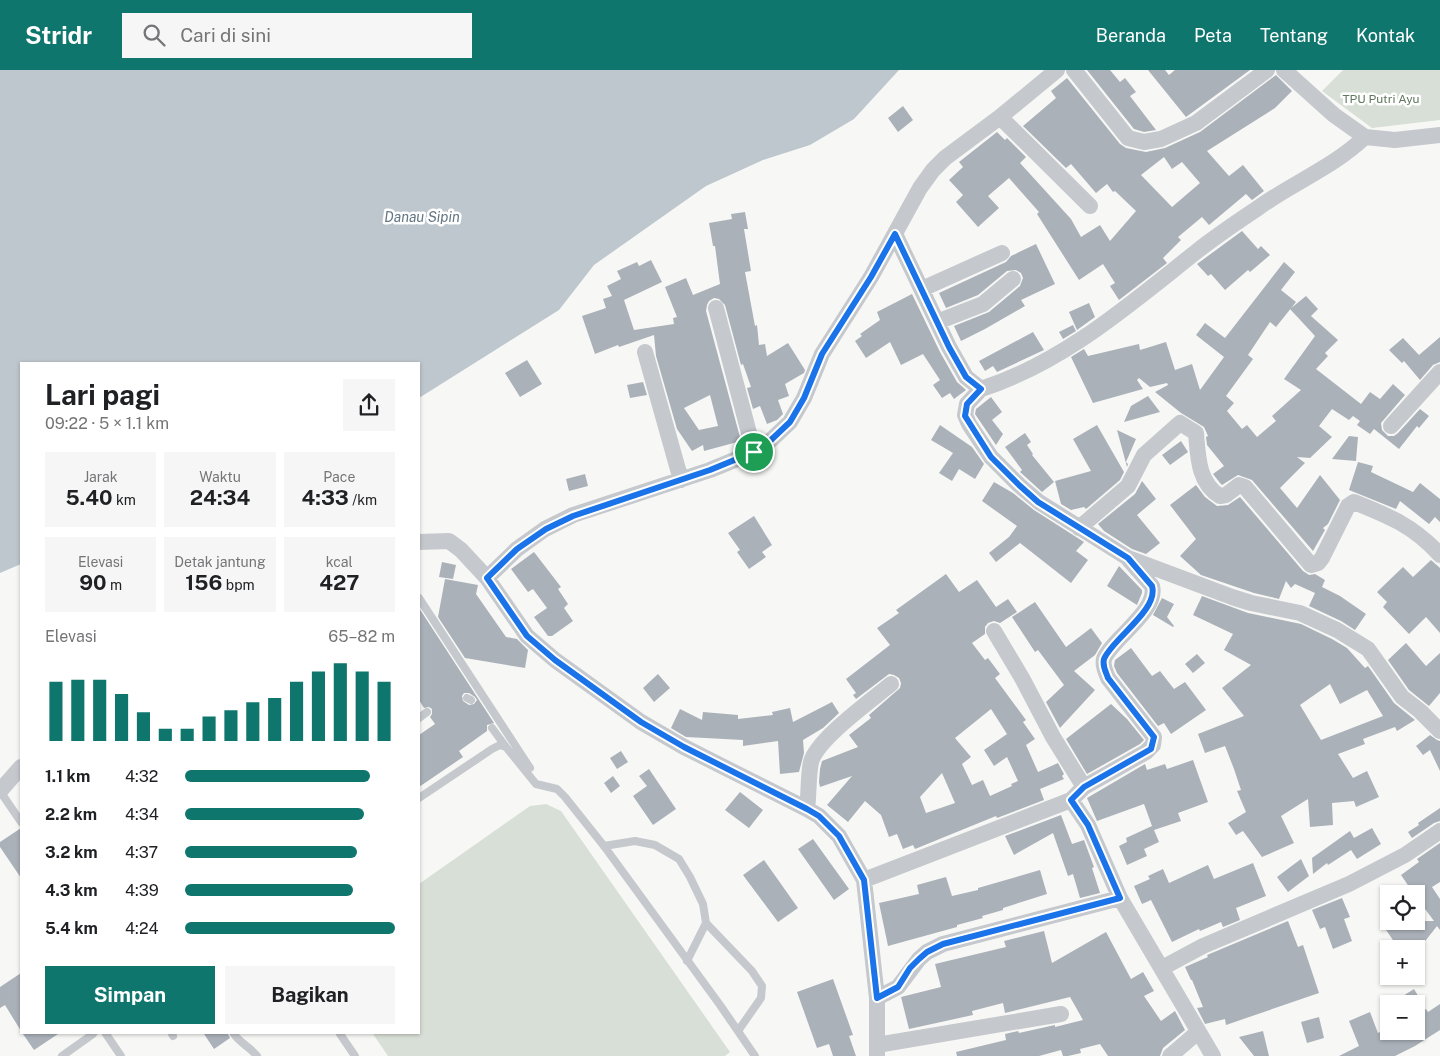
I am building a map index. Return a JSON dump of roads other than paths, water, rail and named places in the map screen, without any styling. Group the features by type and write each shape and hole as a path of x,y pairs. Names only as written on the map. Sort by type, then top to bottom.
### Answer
{"street":[{"path":"487,578 517,549 546,529 566,519 681,480 754,452 771,440 790,422 804,398 822,354 871,277 920,188 933,170 945,158 1000,117 1057,70"},
{"path":"1074,70 1128,138 1144,142 1161,139 1196,123 1267,70"},
{"path":"1284,70 1334,115 1365,137 1395,140 1440,135"},
{"path":"1000,117 1090,206"},
{"path":"1365,137 1350,151 1313,176 1278,193 1198,250 1152,287 1063,353 1013,377 981,389 967,404 965,416 991,457 1038,502 1128,558 1232,597 1300,613 1338,630 1368,649 1402,697 1420,711 1440,731"},
{"path":"895,234 949,347 966,377 981,389"},
{"path":"922,289 1002,253"},
{"path":"937,322 983,304 1013,279"},
{"path":"716,308 754,452"},
{"path":"644,352 681,480"},
{"path":"1391,426 1440,372"},
{"path":"1079,528 1128,486 1144,455 1180,423 1196,433 1200,469 1206,482 1216,494 1220,496 1226,495 1238,485 1245,487 1311,565 1318,563 1322,558 1348,506 1354,502 1396,519 1407,526 1440,555"},
{"path":"420,542 449,542 461,550 487,578 527,636 555,660 641,722 684,747 807,809 819,816 839,836 864,880 877,998 877,1050 1061,1014"},
{"path":"864,880 1071,800 1084,787 1146,752 1153,745 1154,737 1108,678 1104,668 1104,659 1138,619 1152,599 1154,591 1152,586 1128,558"},
{"path":"994,631 1053,737 1084,787"},
{"path":"807,809 811,764 818,749 841,726 891,684"},
{"path":"0,791 20,768"},
{"path":"1071,800 1088,825 1120,898 1213,1056"},
{"path":"1162,968 1203,946 1350,884 1405,855 1440,831"},
{"path":"877,998 898,987 910,968 919,959 927,952 943,944 1120,898"},
{"path":"1170,1056 1198,1032"}],"lane":[{"path":"420,600 530,768"},
{"path":"420,717 427,712"},
{"path":"492,728 536,784 557,789 604,846 755,1056"},
{"path":"420,797 492,749 500,745 506,746"},
{"path":"0,791 20,821"},
{"path":"604,846 636,841 655,845 679,859 703,904 706,923 752,971 762,986 761,998 738,1031"},
{"path":"687,961 706,923"},
{"path":"62,1056 93,1034"},
{"path":"106,1034 122,1056"},
{"path":"234,1034 252,1049 257,1056"},
{"path":"340,1034 355,1056"}],"water":[{"name":"Danau Sipin","path":"0,70 899,70 854,119 810,145 763,160 706,186 594,265 559,310 420,397 420,362 20,362 20,564 0,573"}],"park label":[{"name":"TPU Putri Ayu","path":"1381,99"}]}
